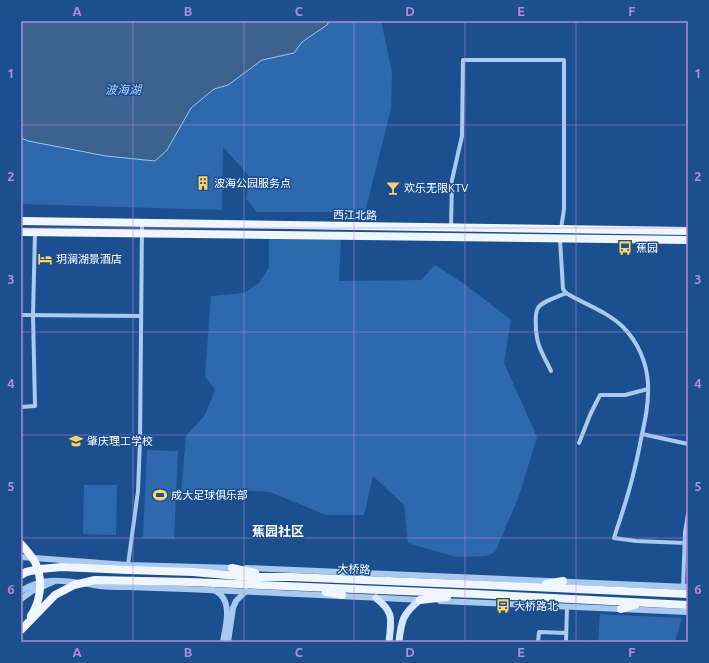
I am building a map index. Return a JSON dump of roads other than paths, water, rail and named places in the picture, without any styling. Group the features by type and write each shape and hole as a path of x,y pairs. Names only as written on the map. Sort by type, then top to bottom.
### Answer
{"main road":[{"name":"西江北路","path":"21,221 688,231"},
{"path":"410,227 410,236"},
{"name":"西江北路","path":"21,232 688,240"},
{"path":"21,544 34,560 40,578 39,597 34,612 23,628"},
{"name":"大桥路","path":"21,575 26,572 40,569 62,567 193,572 250,577 688,594"},
{"path":"232,568 291,578"},
{"name":"大桥路","path":"23,628 55,595 74,585 96,580 190,582 476,594 688,605"},
{"path":"533,587 563,581"},
{"path":"306,587 342,595"},
{"path":"399,642 405,614 420,600 476,594"},
{"path":"376,598 383,604 390,614 389,642"},
{"path":"621,609 643,602"}],"street":[{"path":"451,227 452,180 462,136 463,60 564,60 564,209 561,229"},
{"path":"128,565 138,491 142,223"},
{"path":"21,407 35,406 33,315 35,232"},
{"path":"560,239 563,289 566,293 608,315 623,327 636,343 644,360 648,384 648,403 634,472 614,538 636,541 685,543"},
{"path":"551,371 538,342 536,313 538,307 566,293"},
{"path":"21,315 140,316"},
{"path":"580,442 590,415 600,395 625,395 648,389"},
{"path":"642,434 688,444"},
{"path":"21,557 128,565 685,587 685,543 688,514"},
{"path":"21,599 32,591 58,580"},
{"path":"21,591 36,583 58,580 113,587 342,595 376,598 688,612"},
{"path":"213,590 221,595 226,603 227,611 223,642"},
{"path":"228,642 233,608 236,601 246,591"},
{"path":"566,642 568,607"},
{"path":"538,642 539,632 566,633"}],"water":[{"name":"波海湖","path":"21,21 329,21 327,25 302,42 294,53 262,60 228,85 214,89 191,108 167,150 155,161 106,156 28,141 21,138"}],"place":[{"name":"波海公园服务点","path":"203,183"},
{"name":"欢乐无限KTV","path":"393,188"},
{"name":"蕉园","path":"625,248"},
{"name":"玥澜湖景酒店","path":"45,259"},
{"name":"肇庆理工学校","path":"76,441"},
{"name":"成大足球俱乐部","path":"160,495"},
{"name":"大桥路北","path":"503,606"}],"district":[{"name":"蕉园社区","path":"278,531"}]}
